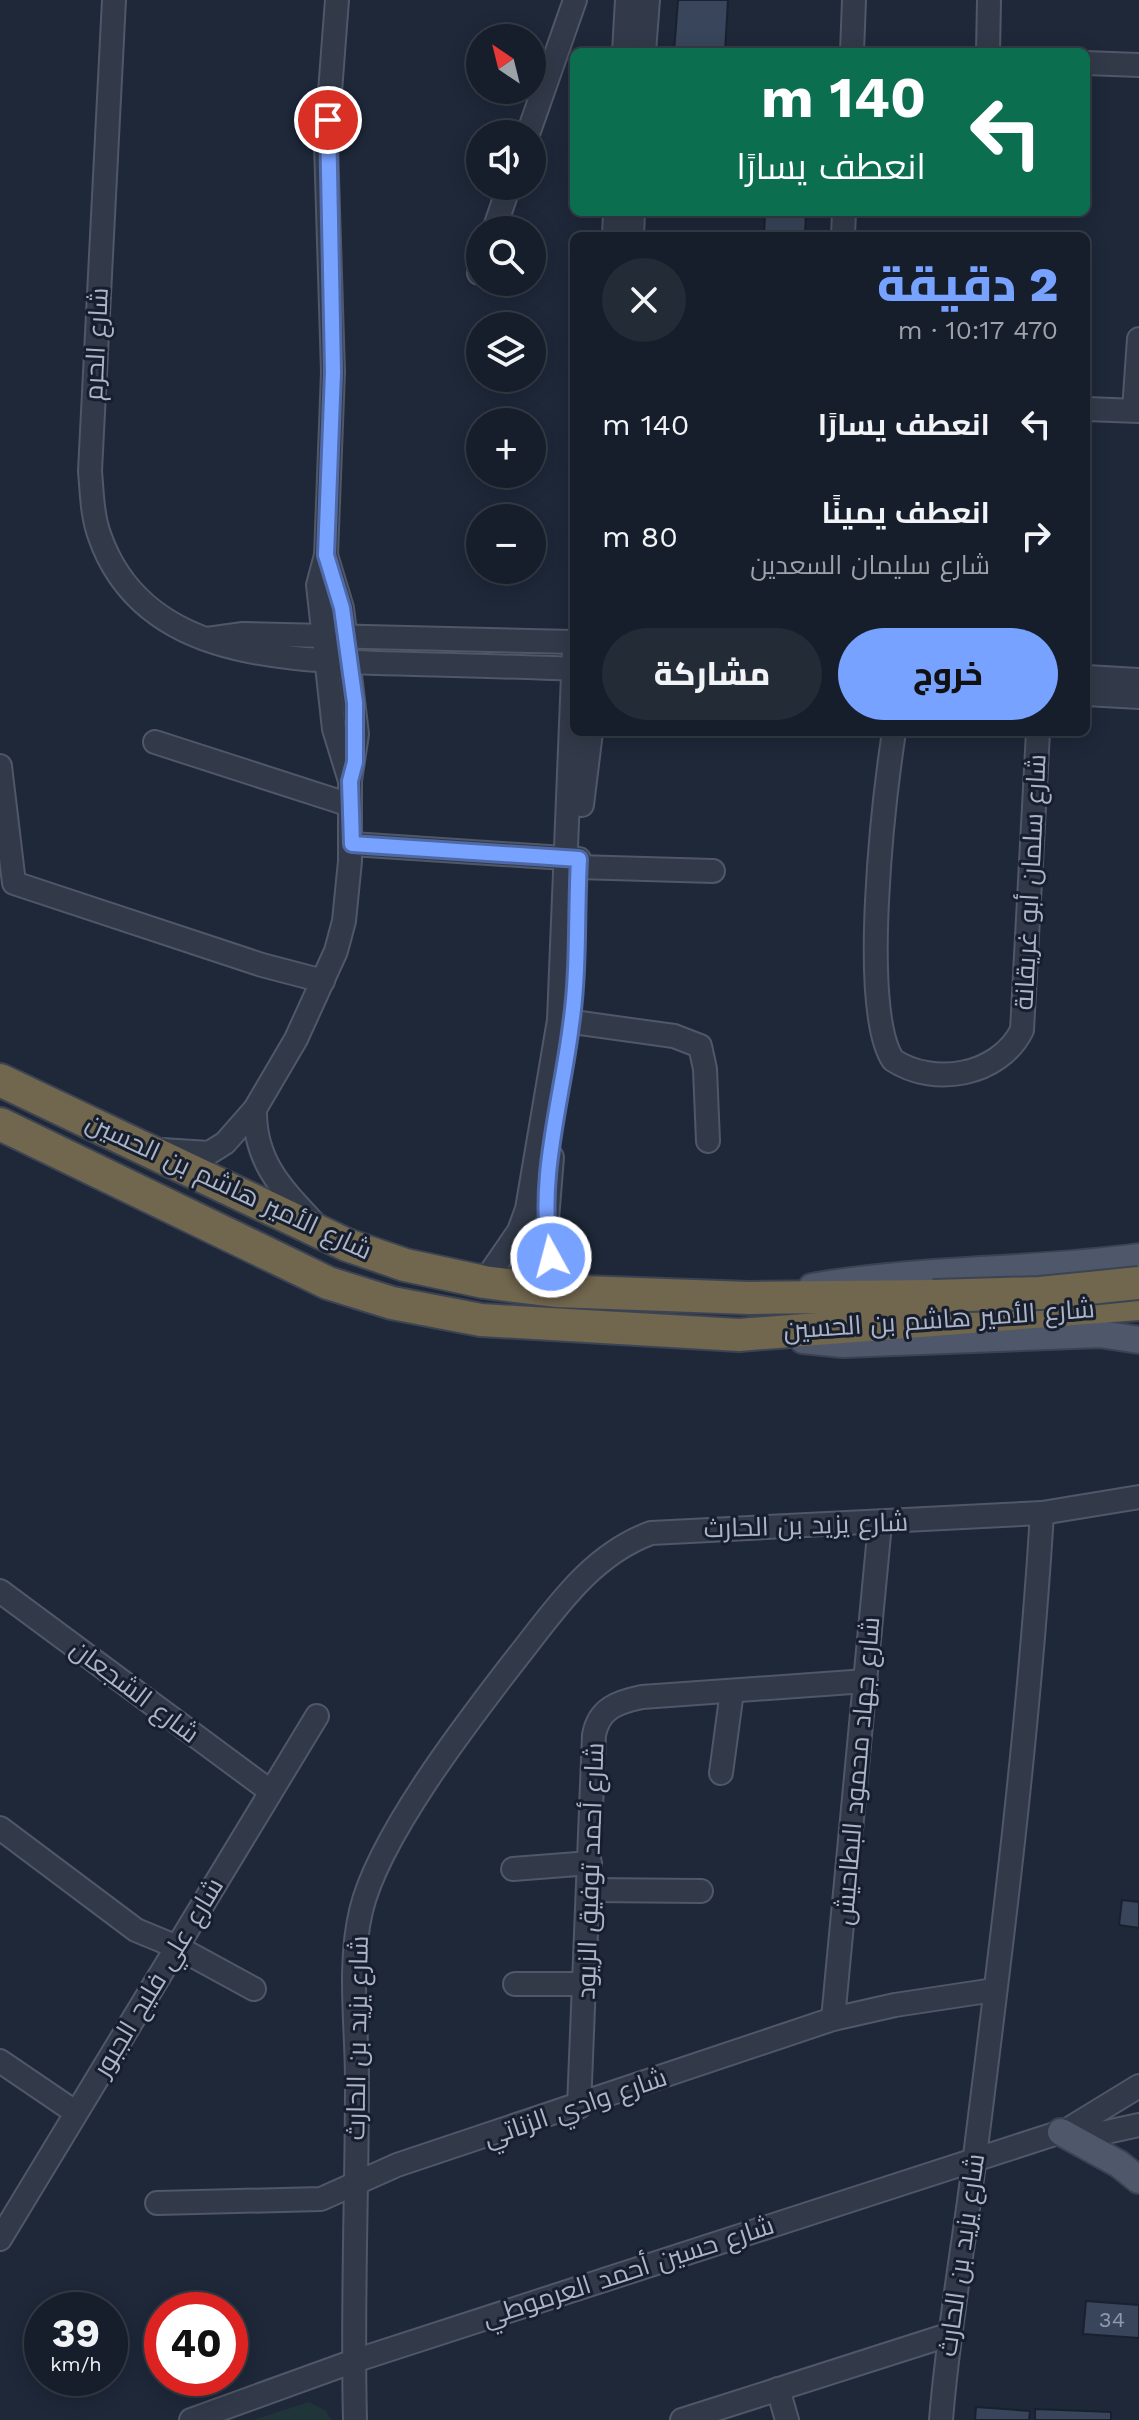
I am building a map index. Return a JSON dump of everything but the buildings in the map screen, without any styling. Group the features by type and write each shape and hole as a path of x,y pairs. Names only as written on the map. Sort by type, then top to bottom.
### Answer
{"highway":[{"name":"شارع الأمير هاشم بن الحسين","path":"0,1080 323,1234 405,1265 484,1282 555,1291 1038,1314 1139,1304"},
{"name":"شارع الأمير هاشم بن الحسين","path":"0,1124 328,1283 392,1303 481,1320 739,1335 1040,1293 1139,1283"}],"main road":[{"name":"شارع الأمير هاشم بن الحسين","path":"749,1298 852,1280 1092,1265 1139,1257"},
{"path":"1092,1265 1128,1281 1139,1294"},
{"path":"1100,1334 1127,1325 1139,1311"},
{"name":"شارع الأمير هاشم بن الحسين","path":"739,1335 843,1344 1100,1334 1135,1341"},
{"path":"1064,2131 1119,2164 1139,2180"}],"street":[{"name":"شارع الحرم","path":"114,0 90,471 94,515 106,553 145,602 175,625 245,653 349,662 570,663"},
{"path":"337,0 326,144 333,372 326,555 318,585 334,729 350,781"},
{"path":"533,120 575,0"},
{"path":"624,48 627,0"},
{"path":"644,48 648,0"},
{"path":"852,48 854,0"},
{"path":"988,48 989,0"},
{"path":"1090,63 1139,65"},
{"path":"1090,409 1137,411 1139,339"},
{"path":"146,1148 209,1153 225,1143 255,1109 323,981 344,921 352,844 350,781 357,734 347,638 337,582 326,555"},
{"path":"205,639 243,634 570,642"},
{"path":"1090,677 1139,680"},
{"path":"1090,694 1139,697"},
{"path":"555,1291 546,1232 547,1195 566,1020 575,861 574,736"},
{"path":"575,861 591,736"},
{"name":"شارع سلمان أبو غريقانة","path":"893,736 886,781 877,915 878,1013 886,1049 893,1060 922,1074 988,1067 1010,1049 1022,1030 1038,736"},
{"path":"155,742 350,805"},
{"path":"0,766 14,883 262,965 323,981"},
{"path":"352,844 713,871"},
{"path":"566,1020 674,1036 700,1046 704,1056 708,1141"},
{"path":"484,1282 519,1231 527,1209 566,1020"},
{"path":"255,1109 255,1138 265,1162 284,1191 323,1234"},
{"path":"1042,1513 1139,1497"},
{"name":"شارع يزيد بن الحارث","path":"355,2420 356,1940 371,1881 403,1820 499,1681 568,1593 596,1563 625,1542 651,1533 691,1529 880,1524 1042,1513 1022,1756 975,2158 948,2335 941,2420"},
{"name":"شارع جهاد محمود البطاحيش","path":"833,2019 880,1524"},
{"name":"شارع الشجعان","path":"0,1591 270,1791"},
{"name":"شارع أحمد توفيق الزيود","path":"579,2107 594,1735 601,1714 622,1701 642,1697 866,1681"},
{"path":"721,1773 732,1691"},
{"name":"شارع علي فليح الجبور","path":"0,2239 317,1716"},
{"path":"0,1828 136,1930 177,1947 254,1989"},
{"path":"513,1869 590,1863"},
{"path":"590,1890 701,1891"},
{"path":"515,1984 585,1984"},
{"name":"شارع وادي الزناتي","path":"157,2203 296,2202 338,2195 397,2165 579,2107 833,2019 895,2005 994,1990"},
{"path":"0,2061 75,2112"},
{"name":"شارع حسين أحمد العرموطي","path":"191,2420 354,2361 1064,2131 1089,2120 1139,2086"},
{"name":"شارع حسين أحمد العرموطي","path":"1064,2131 1102,2133 1139,2125"},
{"path":"682,2420 948,2335"},
{"path":"778,2389 787,2420"}],"green space":[{"path":"309,2402 326,2411 331,2420 253,2420"}],"route":[{"path":"328,120 326,144 333,372 326,555 337,582 355,703 357,734 350,781 352,844 579,859 572,1021 548,1183 546,1232 551,1257"}]}
